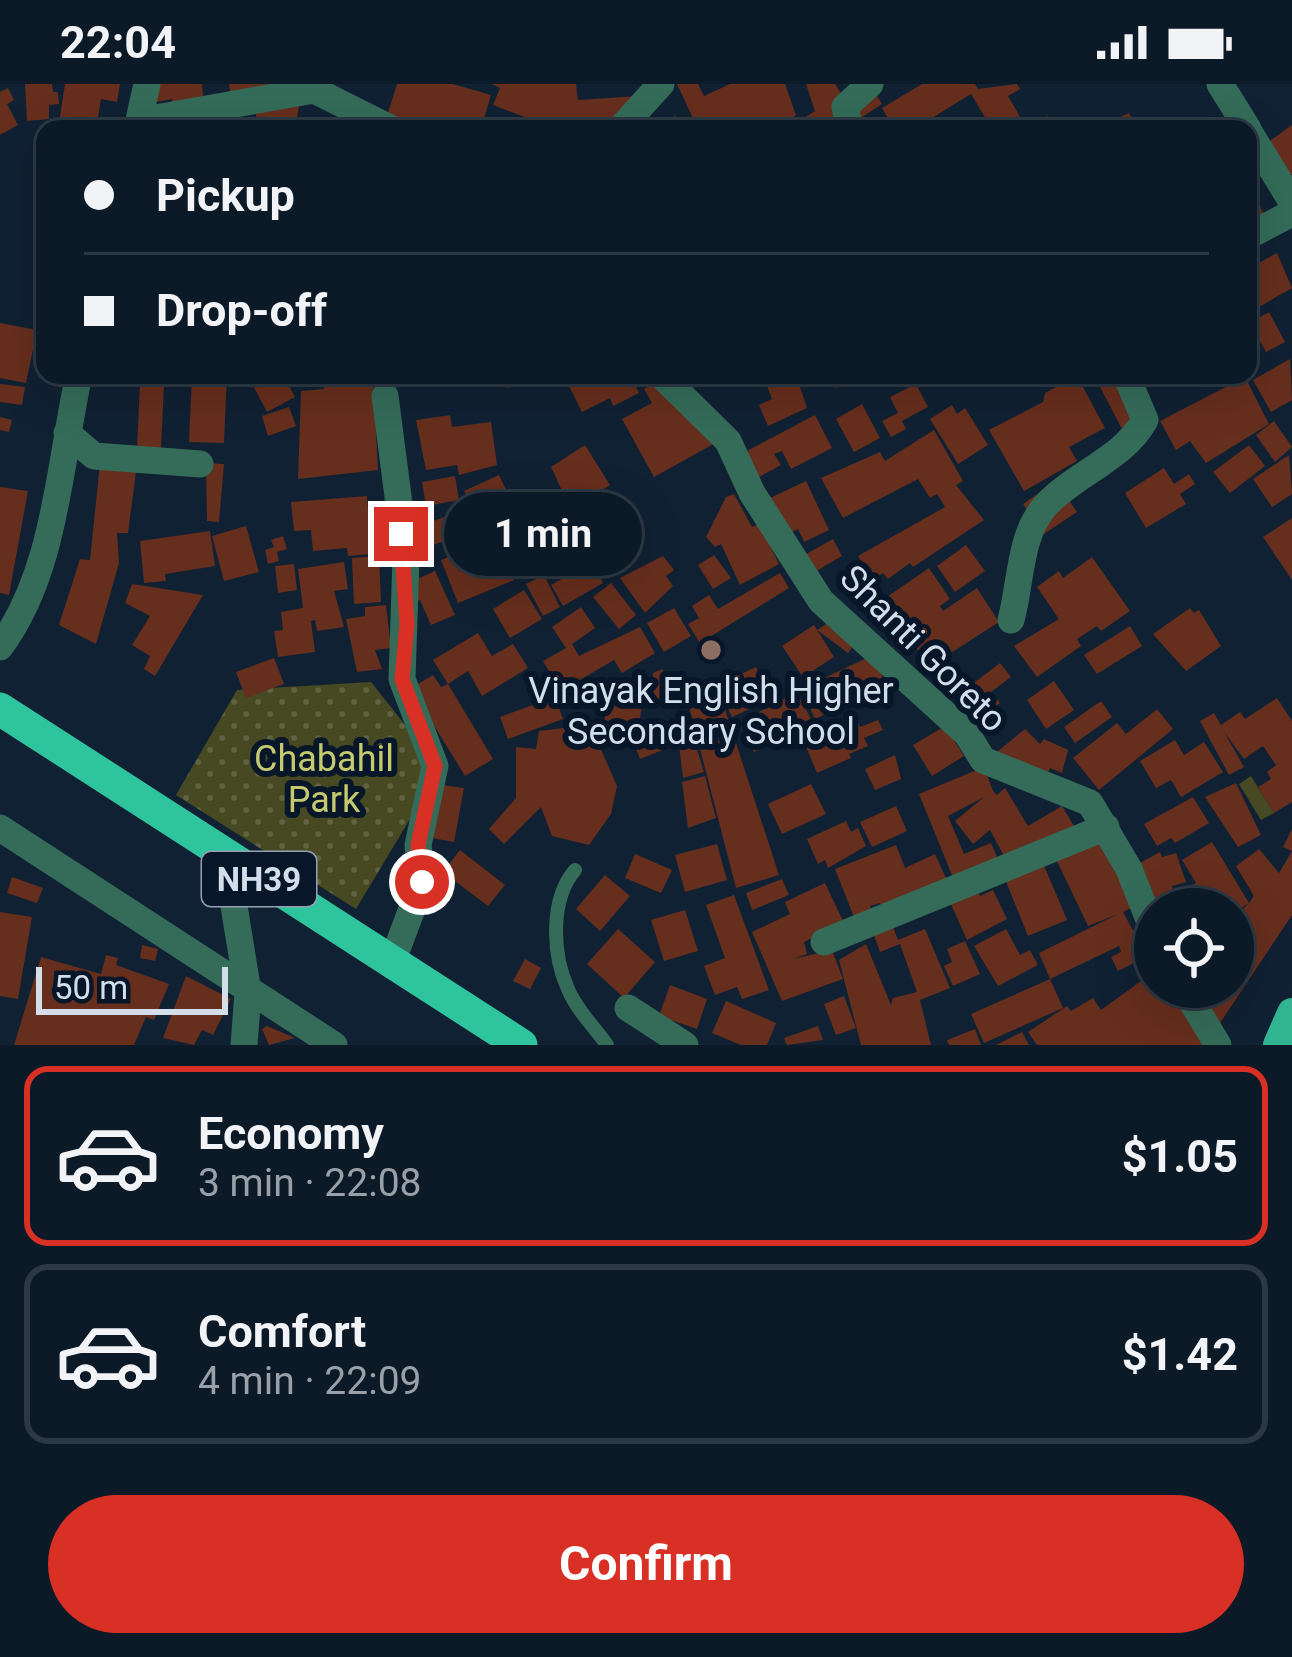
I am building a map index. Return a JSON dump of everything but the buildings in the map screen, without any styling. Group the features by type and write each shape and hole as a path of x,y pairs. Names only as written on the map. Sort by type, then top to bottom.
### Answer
{"highway":[{"name":"NH39","path":"0,709 521,1045"}],"main road":[{"path":"1278,1045 1292,1013"}],"street":[{"path":"139,120 147,84"},
{"path":"628,120 661,84"},
{"path":"848,120 844,107 870,84"},
{"path":"1220,84 1242,120"},
{"path":"161,120 314,87 375,120"},
{"path":"1257,144 1292,202"},
{"path":"1257,231 1292,213"},
{"path":"0,647 21,618 41,565 77,384"},
{"name":"Shanti Goreto","path":"674,384 728,440 752,493 821,601 967,734 982,760 1090,803 1134,889"},
{"path":"1011,620 1024,552 1043,508 1134,440 1145,420 1130,384"},
{"path":"386,396 406,559 402,679 435,766 418,845 422,882 391,964"},
{"path":"67,433 94,456 200,464"},
{"path":"824,942 1106,827"},
{"path":"0,828 334,1045"},
{"path":"226,857 248,992 244,1045"},
{"path":"628,1008 685,1045"},
{"path":"1196,1008 1218,1045"}],"lane":[{"path":"575,870 562,886 556,914 567,988 607,1045"}],"green space":[{"name":"Chabahil Park","path":"371,682 440,769 356,909 176,795 237,690"},
{"path":"1251,776 1274,813 1261,820 1239,784"}],"place":[{"name":"Vinayak English Higher Secondary School","path":"711,650"}],"route":[{"path":"401,534 406,559 401,591 407,624 402,679 435,766 418,845 422,882"}]}
